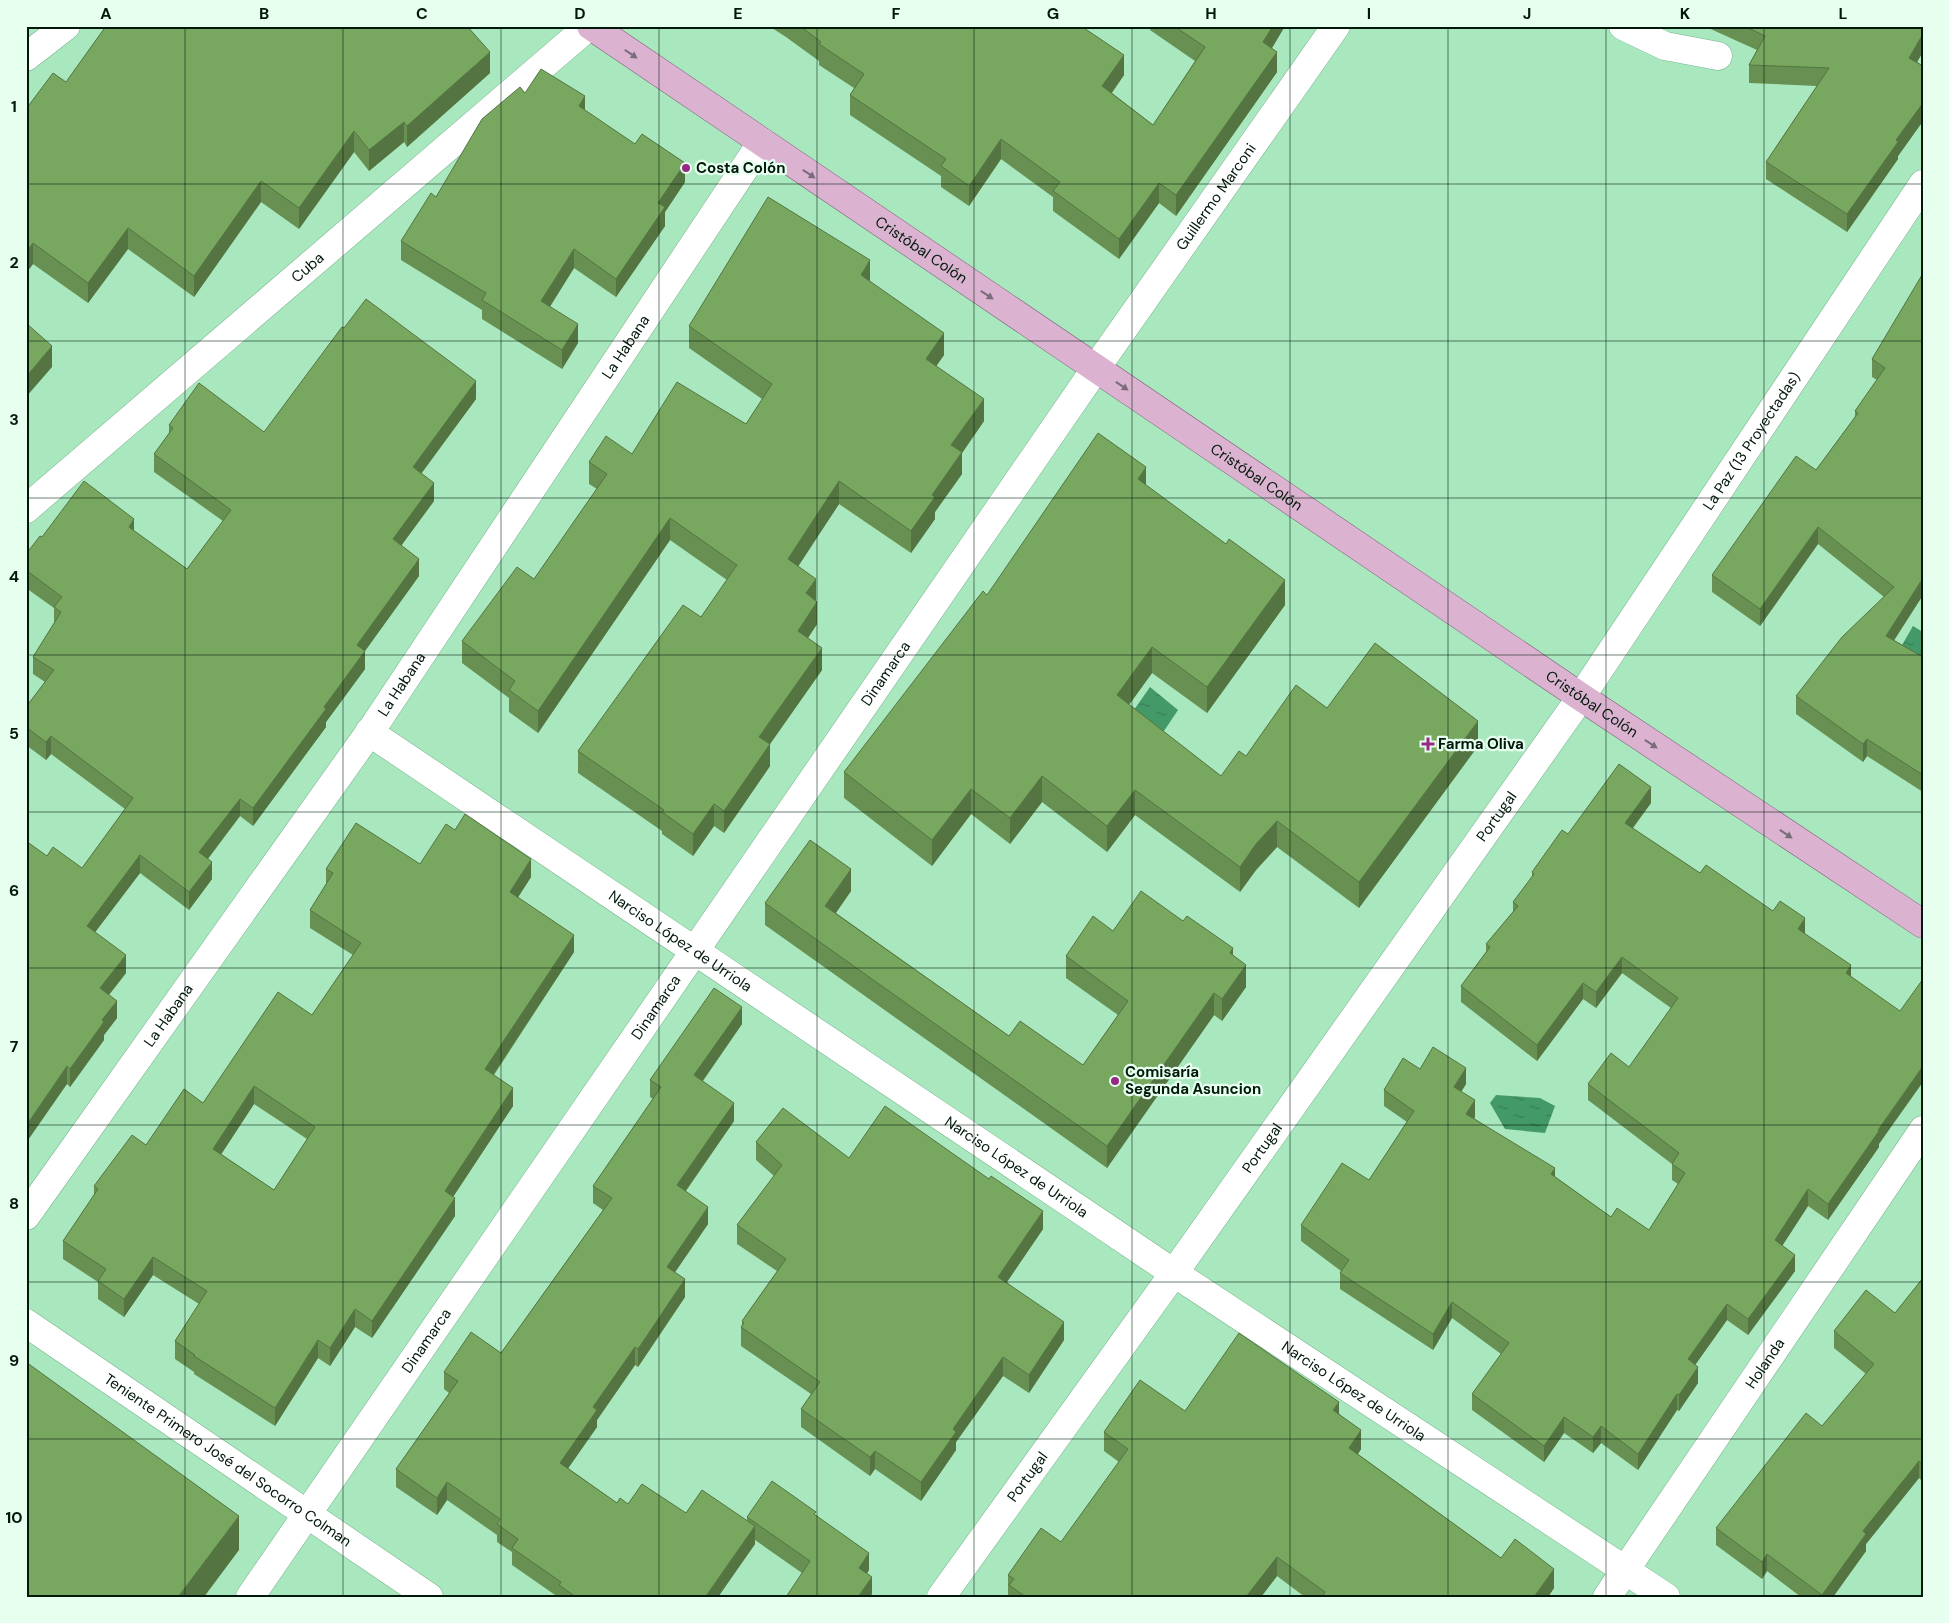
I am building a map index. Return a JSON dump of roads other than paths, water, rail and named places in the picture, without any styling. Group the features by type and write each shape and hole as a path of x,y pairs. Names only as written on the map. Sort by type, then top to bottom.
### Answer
{"main road":[{"name":"Cristóbal Colón","path":"590,26 1581,697 1923,924"}],"street":[{"path":"26,57 66,26"},
{"name":"Cuba","path":"26,509 590,26"},
{"name":"Guillermo Marconi","path":"1096,368 1336,26"},
{"path":"1623,26 1665,46 1718,56"},
{"name":"La Habana","path":"26,1216 369,732 762,142"},
{"name":"La Paz (13 Proyectadas)","path":"1581,697 1923,184"},
{"name":"Dinamarca","path":"250,1597 1096,368"},
{"name":"Portugal","path":"941,1597 1174,1273 1581,697"},
{"name":"Narciso López de Urriola","path":"369,732 1174,1273 1666,1597"},
{"name":"Holanda","path":"1607,1597 1923,1130"},
{"name":"Teniente Primero José del Socorro Colman","path":"26,1323 429,1597"}],"water":[{"path":"1913,626 1923,632 1923,666 1898,652"},
{"path":"1150,687 1178,710 1158,740 1129,717"},
{"path":"1496,1095 1540,1098 1555,1106 1545,1133 1505,1129 1490,1103"}],"place":[{"name":"Costa Colón","path":"686,168"},
{"name":"Farma Oliva","path":"1428,744"},
{"name":"Comisaría Segunda Asuncion","path":"1115,1081"}]}
